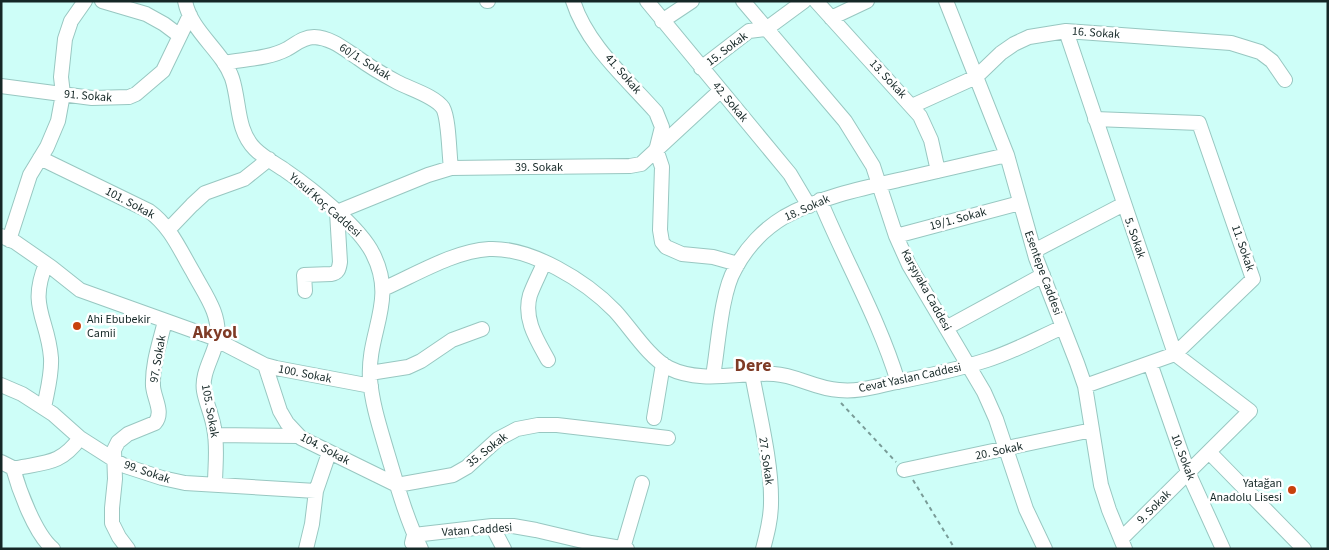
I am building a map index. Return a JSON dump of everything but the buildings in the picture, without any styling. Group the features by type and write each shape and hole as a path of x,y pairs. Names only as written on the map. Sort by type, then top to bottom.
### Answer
{"street":[{"path":"5,238 30,175 54,134 63,94 61,77 67,28 85,1"},
{"path":"102,1 146,14 180,36"},
{"name":"Yusuf Koç Caddesi","path":"186,1 190,15 224,63 232,78 242,130 253,147 310,189 337,212 367,243 373,253 379,267 383,289 382,307 372,348 370,379 374,407 413,542 421,549"},
{"name":"41. Sokak","path":"573,1 578,16 588,33 656,112 662,127 656,149"},
{"name":"42. Sokak","path":"647,1 662,22 814,203 880,333 898,382"},
{"path":"662,22 692,1"},
{"name":"Karşıyaka Caddesi","path":"743,1 845,121 873,166 896,236 909,265 984,392 1007,449 1026,509 1045,549"},
{"name":"15. Sokak","path":"701,68 749,31 766,29 804,1"},
{"name":"13. Sokak","path":"816,1 920,116 931,140 938,171"},
{"path":"831,18 867,1"},
{"name":"Esentepe Caddesi","path":"946,1 1007,155 1042,275 1085,386 1101,485 1123,544"},
{"name":"91. Sokak","path":"1,86 108,99 130,97 163,71 190,15"},
{"name":"16. Sokak","path":"912,106 976,77 1014,44 1029,37 1066,31 1231,43 1260,52 1272,61 1286,80"},
{"name":"5. Sokak","path":"1066,31 1175,354"},
{"name":"60/1. Sokak","path":"224,63 273,55 303,38 325,39 341,46 394,80 430,96 443,108 451,168"},
{"name":"39. Sokak","path":"337,212 428,175 451,168 630,166 640,164 650,157 656,149 720,91"},
{"name":"11. Sokak","path":"1085,386 1175,354 1254,279 1199,123 1095,118"},
{"path":"656,149 662,167 660,230 662,242 666,247 682,254 713,257 738,264"},
{"name":"18. Sokak","path":"713,376 726,295 732,276 748,250 768,229 784,218 814,203 879,184 1007,155"},
{"name":"101. Sokak","path":"40,158 149,211 159,218 208,297 216,318 217,340"},
{"path":"168,230 206,193 244,179 269,159"},
{"name":"19/1. Sokak","path":"896,236 1020,203"},
{"path":"1034,251 1124,204"},
{"path":"306,292 304,275 331,274 338,270 340,262 337,212"},
{"name":"100. Sokak","path":"5,238 46,264 80,290 217,340 265,365 291,372 370,379 422,361 452,340 482,329"},
{"name":"Cevat Yaslan Caddesi","path":"383,289 455,257 489,249 507,251 558,268 587,286 622,318 637,338 667,368 691,375 776,374 838,390 854,390 898,382 968,366 988,360 1063,327"},
{"path":"544,262 530,295 528,317 533,333 548,360"},
{"path":"44,408 52,369 51,356 38,300 40,279 46,264"},
{"path":"946,328 1042,275"},
{"name":"97. Sokak","path":"114,459 114,450 118,442 128,434 158,420 159,411 153,389 153,372 165,321"},
{"name":"105. Sokak","path":"215,485 215,435 204,384 205,375 217,340"},
{"name":"9. Sokak","path":"1123,544 1188,472 1250,411 1175,354"},
{"name":"10. Sokak","path":"1150,363 1188,472 1223,549"},
{"path":"654,418 663,364"},
{"name":"104. Sokak","path":"265,365 280,411 298,436 313,445 397,484"},
{"name":"27. Sokak","path":"752,374 768,463 771,503 764,549"},
{"name":"99. Sokak","path":"1,385 22,394 44,408 80,438 125,466 185,483 316,491"},
{"name":"35. Sokak","path":"397,484 453,475 467,467 498,439 517,429 538,425 558,425 668,438"},
{"name":"20. Sokak","path":"904,470 1092,430"},
{"path":"215,435 298,436"},
{"path":"53,549 40,533 7,464 51,461 66,455 80,438"},
{"path":"1209,452 1304,549"},
{"path":"306,549 312,524 316,491 330,453"},
{"path":"114,459 115,479 112,524 128,549"},
{"path":"625,548 642,483"},
{"path":"492,526 504,549"},
{"name":"Vatan Caddesi","path":"413,542 492,526 513,526 591,543 625,548"}],"place":[{"name":"Ahi Ebubekir Camii","path":"77,326"},
{"name":"Yatağan Anadolu Lisesi","path":"1292,490"}],"district":[{"name":"Akyol","path":"215,332"},
{"name":"Dere","path":"753,365"}]}
